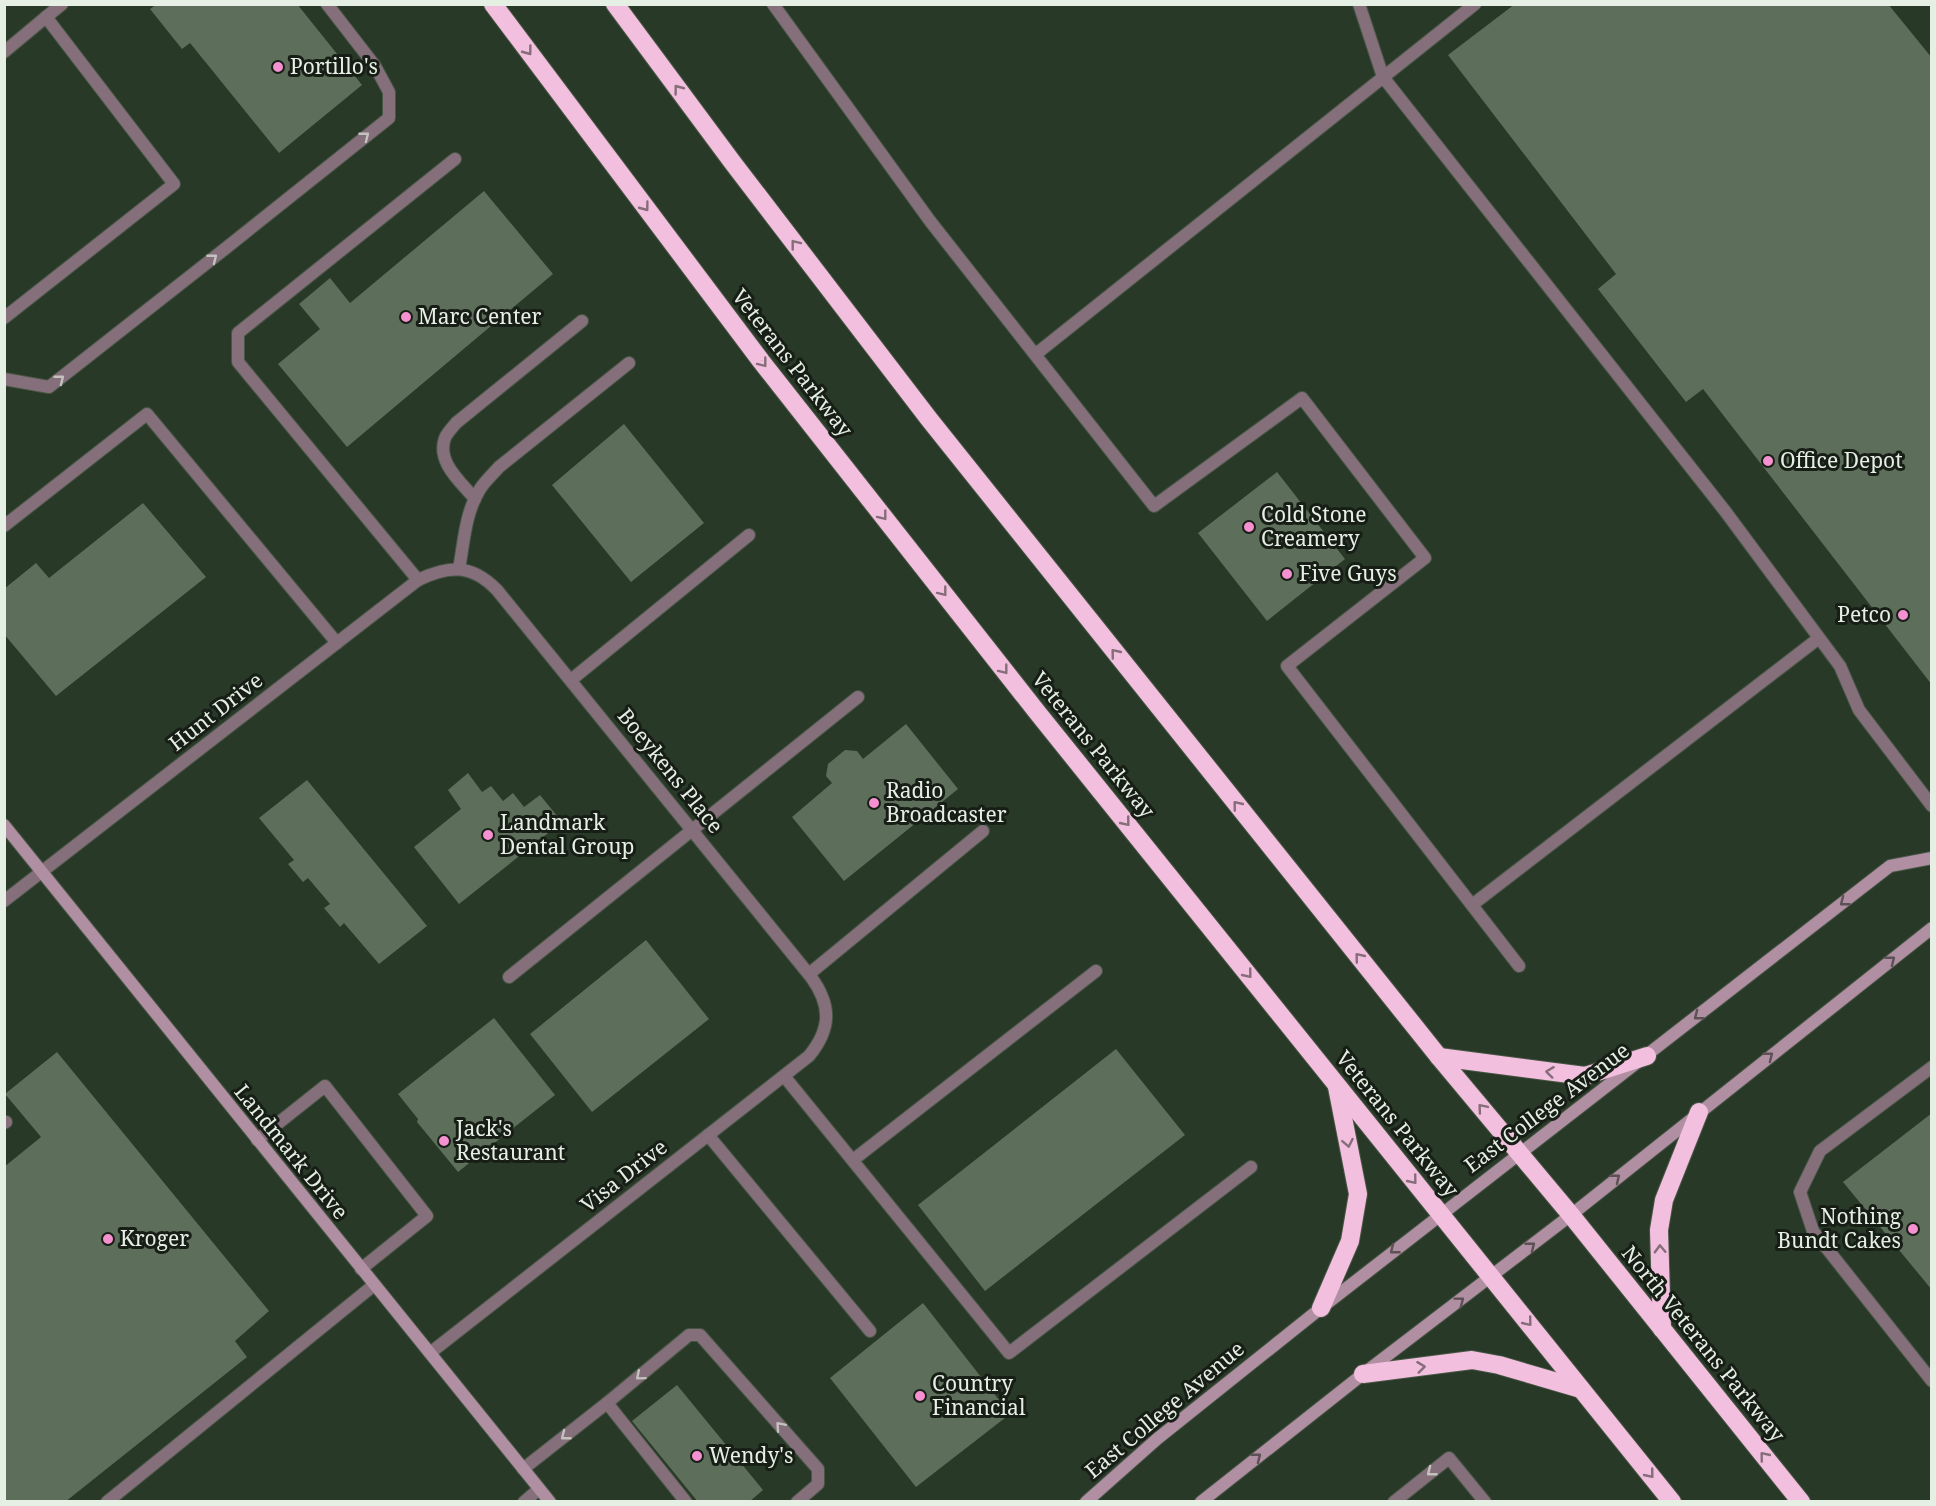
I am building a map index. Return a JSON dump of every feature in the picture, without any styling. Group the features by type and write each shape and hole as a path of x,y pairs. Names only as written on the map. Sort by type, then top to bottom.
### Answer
{"highway":[{"name":"Veterans Parkway","path":"493,4 761,362 1037,712 1672,1502"},
{"path":"615,4 733,163 930,419 1439,1057 1571,1215"},
{"path":"1439,1057 1585,1076 1647,1056"},
{"path":"1321,1308 1350,1241 1358,1194 1337,1085"},
{"path":"1662,1329 1659,1230 1664,1200 1699,1112"},
{"name":"North Veterans Parkway","path":"1571,1215 1801,1502"},
{"path":"1363,1374 1472,1360 1499,1365 1581,1389"}],"main road":[{"name":"Landmark Drive","path":"4,825 550,1502"},
{"name":"East College Avenue","path":"1086,1502 1157,1439 1321,1308 1890,866 1932,858"},
{"path":"1201,1502 1363,1374 1571,1215 1932,928"}],"street":[{"path":"4,52 62,4"},
{"path":"4,379 49,387 389,118 389,92 375,66 327,4"},
{"path":"773,4 930,220 1154,506 1302,398 1425,558 1287,666 1520,966"},
{"path":"1359,4 1383,77 1725,511 1840,666 1859,710 1932,806"},
{"path":"1036,354 1475,4"},
{"path":"4,318 174,184 46,17"},
{"path":"418,580 238,362 238,333 455,159"},
{"path":"475,499 446,463 443,454 445,438 456,423 582,321"},
{"path":"459,569 467,518 481,487 499,467 629,363"},
{"path":"4,526 147,414 337,643"},
{"path":"571,680 748,535"},
{"name":"Hunt Drive","path":"4,901 418,580 446,569 459,569"},
{"name":"Boeykens Place","path":"459,569 484,577 571,680 809,974 821,993 826,1018"},
{"path":"1472,905 1819,638"},
{"path":"509,977 858,698"},
{"path":"809,974 983,831"},
{"path":"853,1160 1096,971"},
{"name":"Visa Drive","path":"430,1353 809,1056 820,1042 826,1018"},
{"path":"1932,1067 1821,1151 1800,1192 1813,1231 1932,1381"},
{"path":"784,1076 1009,1353 1251,1167"},
{"path":"257,1140 325,1086 427,1216 361,1269"},
{"path":"708,1135 870,1331"},
{"path":"107,1502 374,1286"},
{"path":"523,1469 689,1335 700,1335 818,1469 818,1484 797,1502"},
{"path":"607,1403 686,1502"},
{"path":"1394,1502 1449,1458 1485,1502"},
{"path":"524,1502 539,1489"}],"building":[{"name":"Portillo's","path":"157,4 297,4 362,85 279,153 190,43 182,49 150,9"},
{"path":"1515,4 1888,4 1932,58 1932,685 1703,389 1686,402 1598,289 1616,274 1448,55"},
{"name":"Marc Center","path":"484,191 553,274 347,447 278,364 320,329 299,304 330,278 350,303"},
{"path":"624,424 704,523 631,582 552,485"},
{"path":"1277,472 1345,559 1267,621 1198,533"},
{"path":"143,503 206,577 56,696 4,634 4,589 36,563 49,578"},
{"name":"Radio Broadcaster","path":"906,724 958,789 844,881 792,817 832,783 826,776 828,764 845,750 857,751 863,759"},
{"name":"Landmark Dental Group","path":"468,773 482,792 491,786 503,801 513,793 524,807 540,795 562,822 459,904 414,847 461,809 448,790"},
{"path":"307,780 427,926 379,964 344,923 340,927 324,908 330,904 308,878 303,882 288,864 294,860 259,818"},
{"path":"646,940 709,1019 592,1112 530,1034"},
{"path":"494,1018 555,1095 458,1172 417,1122 418,1119 398,1094"},
{"path":"1116,1049 1185,1135 985,1291 918,1205"},
{"name":"Kroger","path":"57,1052 269,1311 235,1341 247,1357 65,1502 4,1502 4,1167 41,1137 5,1094"},
{"path":"1932,1113 1932,1290 1843,1182"},
{"name":"Country Financial","path":"923,1303 1010,1414 916,1487 830,1378"},
{"name":"Wendy's","path":"677,1385 763,1490 749,1502 698,1502 632,1421"}],"place":[{"name":"Portillo's","path":"278,67"},
{"name":"Marc Center","path":"406,317"},
{"name":"Office Depot","path":"1768,461"},
{"name":"Cold Stone Creamery","path":"1249,527"},
{"name":"Five Guys","path":"1287,574"},
{"name":"Petco","path":"1903,615"},
{"name":"Radio Broadcaster","path":"874,803"},
{"name":"Landmark Dental Group","path":"488,835"},
{"name":"Jack's Restaurant","path":"444,1141"},
{"name":"Nothing Bundt Cakes","path":"1913,1229"},
{"name":"Kroger","path":"108,1239"},
{"name":"Country Financial","path":"920,1396"},
{"name":"Wendy's","path":"697,1456"}]}
